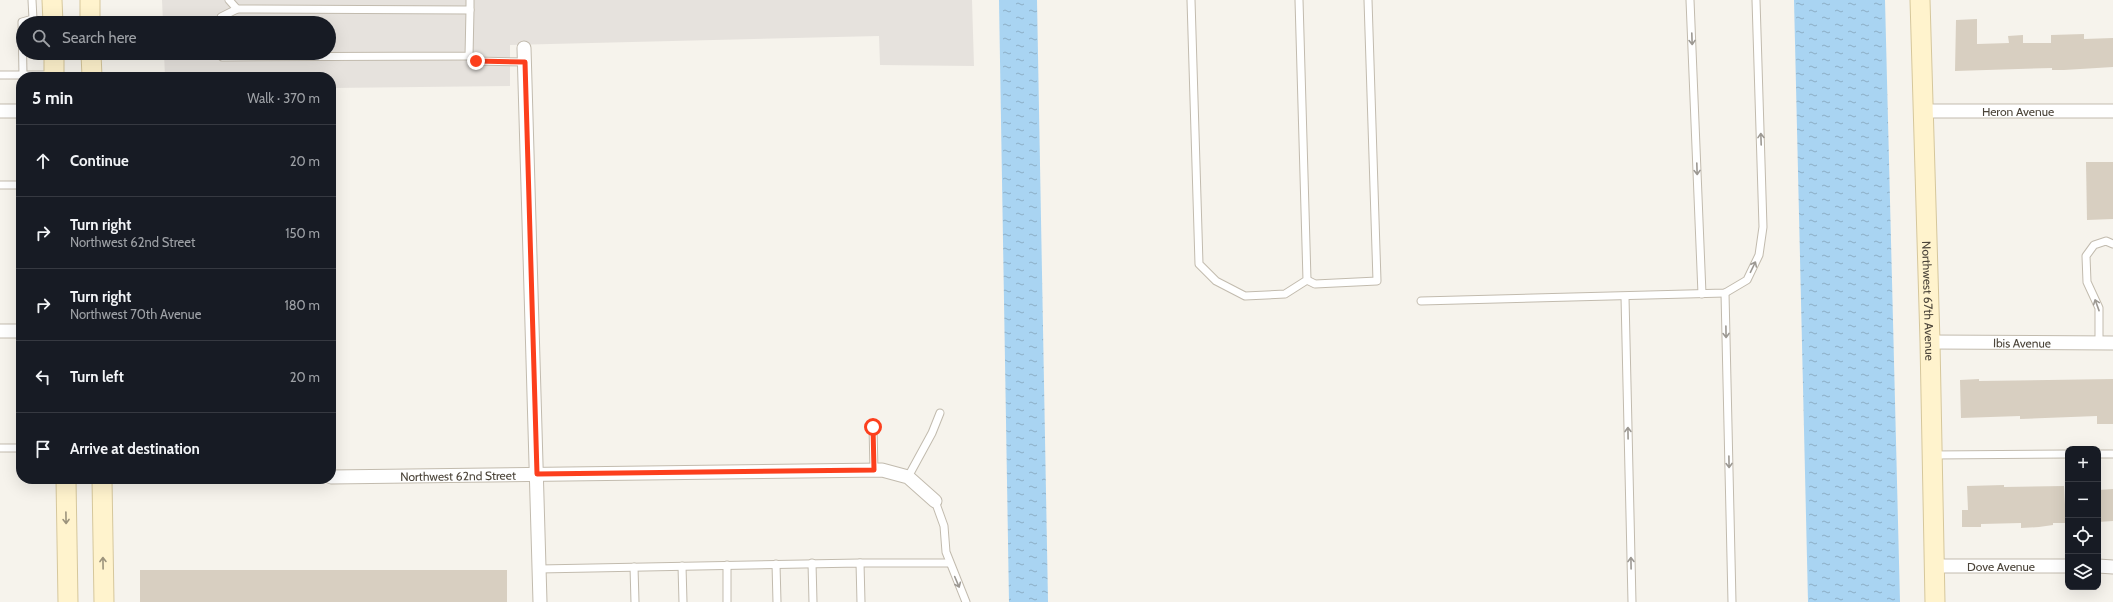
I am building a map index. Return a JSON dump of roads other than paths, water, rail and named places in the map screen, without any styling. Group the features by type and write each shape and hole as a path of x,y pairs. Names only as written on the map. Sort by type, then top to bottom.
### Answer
{"street":[{"path":"52,0 53,16"},
{"path":"90,0 90,16"},
{"name":"Northwest 67th Avenue","path":"1920,0 1930,342 1935,602"},
{"path":"524,48 540,602"},
{"path":"54,60 54,72"},
{"path":"91,60 92,72"},
{"path":"0,111 16,111"},
{"name":"Heron Avenue","path":"1923,111 2113,111"},
{"path":"0,331 16,331"},
{"name":"Ibis Avenue","path":"1930,342 2113,343"},
{"name":"Northwest 62nd Street","path":"336,477 874,470 896,472 908,477 935,501"},
{"path":"66,484 68,602"},
{"path":"102,484 104,602"},
{"name":"Dove Avenue","path":"1935,566 2065,566"},
{"path":"2101,566 2113,567"}],"lane":[{"path":"32,0 33,16"},
{"path":"229,0 237,9"},
{"path":"469,56 470,0"},
{"path":"1191,0 1199,264 1216,281 1245,296 1285,294 1307,280"},
{"path":"1299,0 1307,280"},
{"path":"1307,280 1315,284 1377,281 1368,0"},
{"path":"1690,0 1702,294"},
{"path":"1421,301 1625,297 1725,293 1747,280 1759,255 1763,227 1756,0"},
{"path":"223,16 237,9 470,10"},
{"path":"336,57 469,56 476,61 525,62"},
{"path":"23,60 23,72"},
{"path":"0,75 16,76"},
{"path":"0,185 16,185"},
{"path":"2099,343 2099,308 2087,282 2086,256 2094,245 2106,241 2113,244"},
{"path":"1725,293 1732,602"},
{"path":"1625,297 1632,602"},
{"path":"908,477 932,433 940,413"},
{"path":"873,427 874,470"},
{"path":"0,448 16,448"},
{"path":"1932,455 2065,454"},
{"path":"2101,454 2113,454"},
{"path":"935,501 944,526 946,552 949,563 966,602"},
{"path":"539,569 812,563 949,563"},
{"path":"812,563 813,602"},
{"path":"860,563 861,602"},
{"path":"776,564 777,602"},
{"path":"727,565 728,602"},
{"path":"682,566 683,602"},
{"path":"634,567 635,602"}],"water":[{"path":"999,0 1037,0 1048,602 1009,602"},
{"path":"1794,0 1885,0 1900,602 1808,602"}]}
